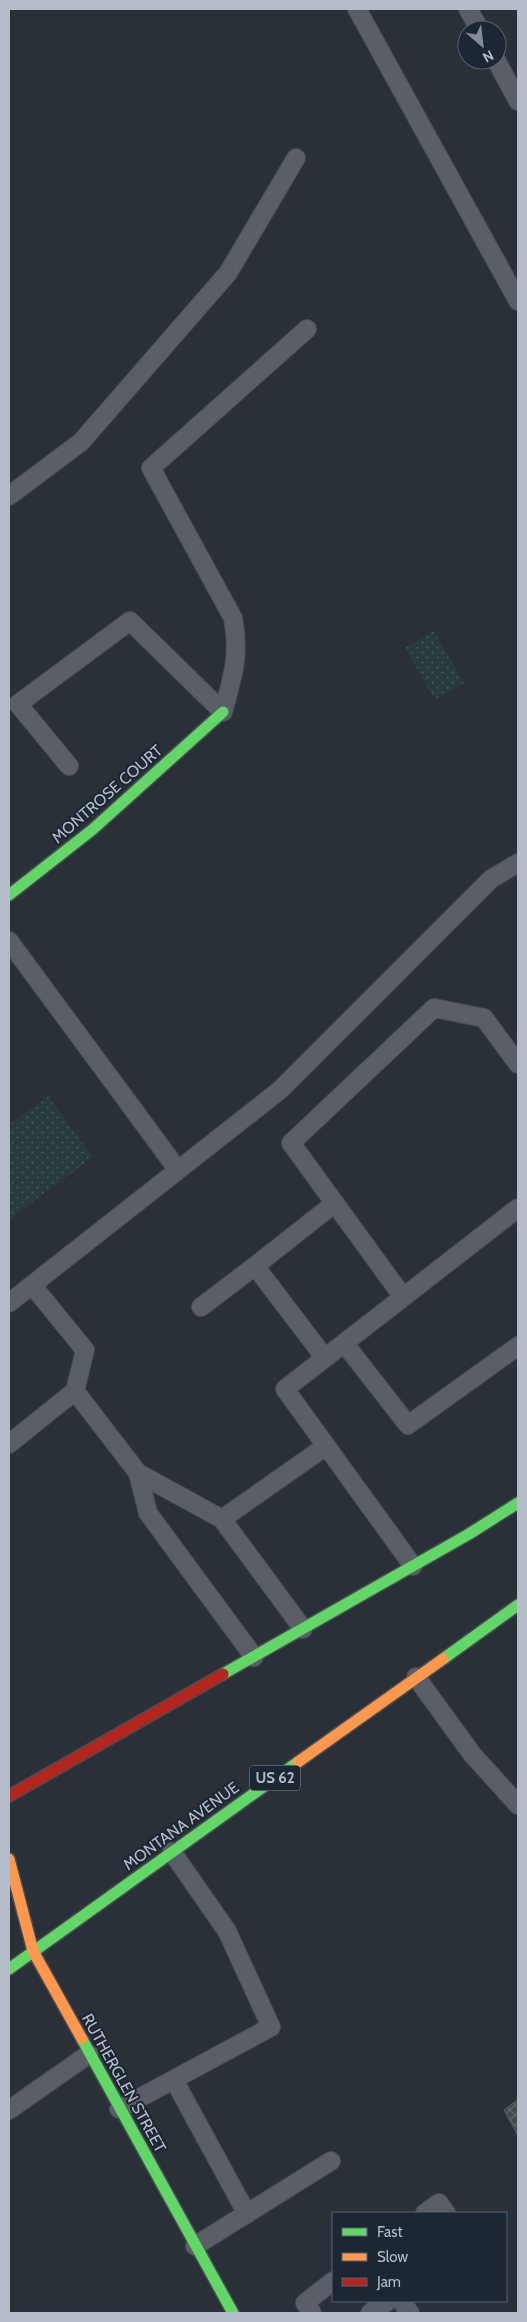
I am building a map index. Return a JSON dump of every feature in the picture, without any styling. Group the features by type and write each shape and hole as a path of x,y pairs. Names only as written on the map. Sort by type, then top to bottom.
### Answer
{"main road":[{"name":"MONTROSE COURT","path":"9,896 51,865 129,800 223,712"},
{"path":"9,1796 413,1566 518,1503"},
{"name":"MONTANA AVENUE","path":"9,1969 518,1605"},
{"name":"RUTHERGLEN STREET","path":"9,1859 33,1952 233,2313"}],"lane":[{"path":"357,9 518,301"},
{"path":"468,9 474,20"},
{"path":"501,70 518,101"},
{"path":"9,496 81,442 228,273 296,158"},
{"path":"69,766 18,704 130,621 223,712 236,664 237,642 233,618 151,468 307,329"},
{"path":"9,1303 280,1090 491,879 518,863"},
{"path":"9,941 178,1170"},
{"path":"403,1297 291,1143 434,1008 484,1018 518,1064"},
{"path":"202,1307 335,1203"},
{"path":"413,1566 285,1389 518,1208"},
{"path":"255,1266 325,1358"},
{"path":"9,1444 76,1392 85,1350 32,1285"},
{"path":"344,1343 408,1425 518,1346"},
{"path":"76,1392 138,1473 148,1513 254,1657"},
{"path":"222,1519 326,1446"},
{"path":"138,1473 222,1519 303,1629"},
{"path":"416,1677 472,1754 518,1805"},
{"path":"119,2109 271,2027 227,1931 172,1852"},
{"path":"9,2110 89,2054"},
{"path":"174,2080 247,2214"},
{"path":"196,2246 331,2161"},
{"path":"426,2212 439,2203 445,2212"},
{"path":"312,2313 305,2303 332,2283"},
{"path":"370,2313 386,2302"},
{"path":"402,2302 410,2313"}],"green space":[{"path":"434,631 464,683 435,700 405,648"},
{"path":"48,1096 93,1157 9,1220 9,1125"}],"building":[{"path":"518,2099 518,2136 504,2110"}],"traffic: fast":[{"path":"9,895 92,830 223,712"},
{"path":"223,1674 469,1534 518,1503"},
{"path":"443,1659 518,1605"},
{"path":"9,1969 298,1762"},
{"path":"82,2039 233,2313"}],"traffic: slow":[{"path":"298,1762 443,1659"},
{"path":"9,1859 33,1951 82,2039"}],"traffic: jam":[{"path":"9,1796 223,1674"}]}
